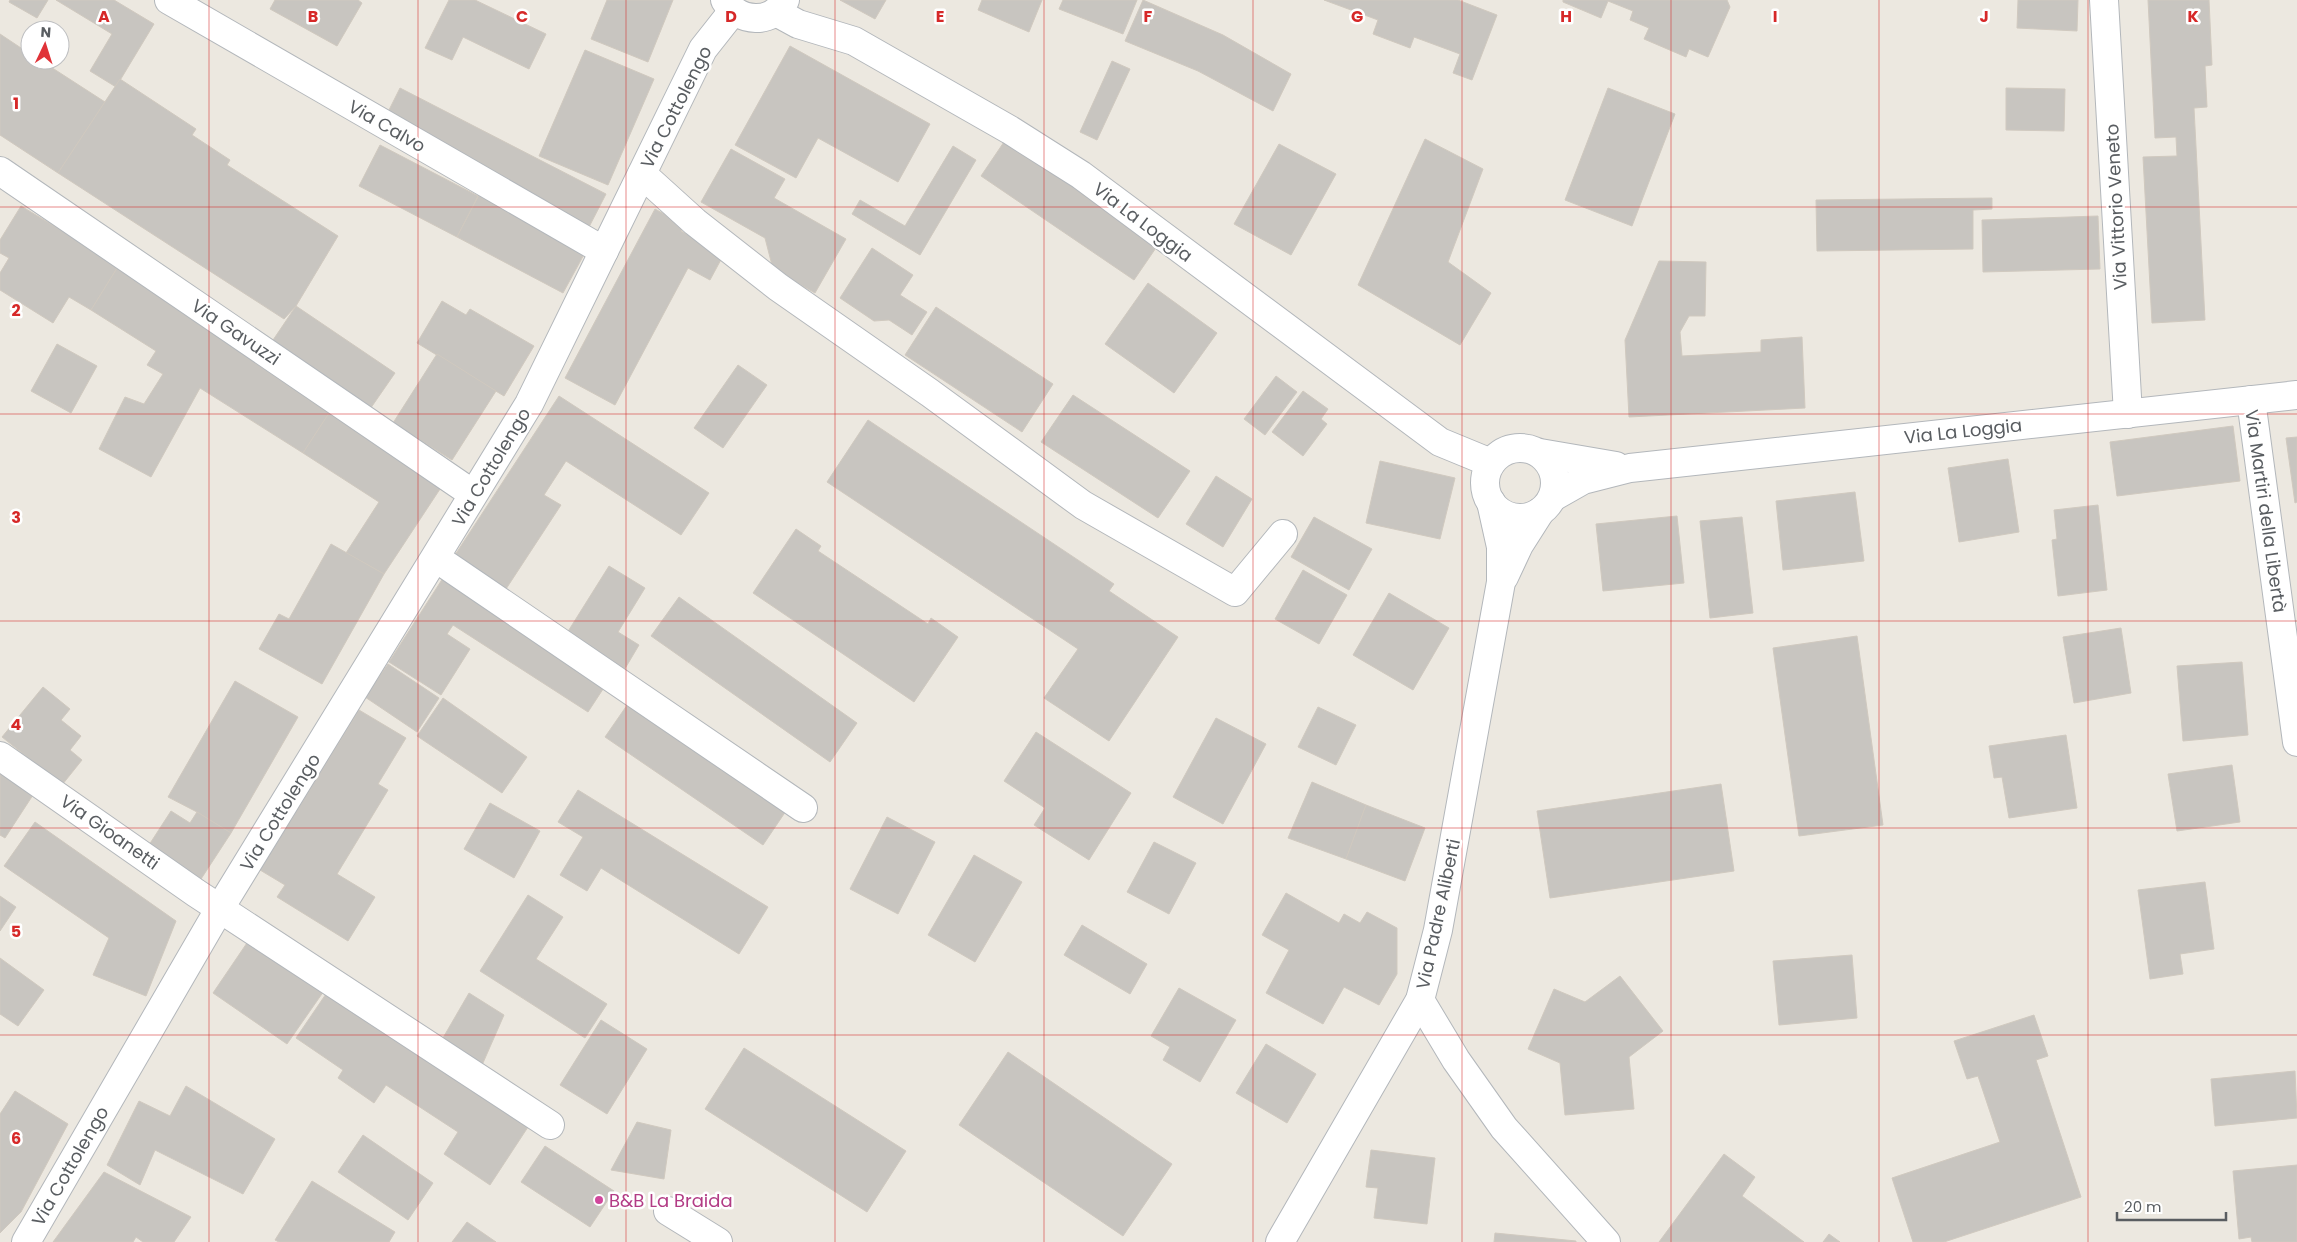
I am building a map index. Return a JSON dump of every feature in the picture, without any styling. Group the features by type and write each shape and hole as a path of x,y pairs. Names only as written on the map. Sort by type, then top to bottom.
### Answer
{"street":[{"name":"Via Calvo","path":"169,0 604,251"},
{"name":"Via Vittorio Veneto","path":"2104,0 2128,414"},
{"name":"Via Cottolengo","path":"26,1242 220,908 529,404 703,49 729,6"},
{"path":"729,6 750,18 759,18 780,6"},
{"name":"Via La Loggia","path":"780,6 798,24 854,41 1010,130 1081,176 1440,442 1491,463"},
{"name":"Via Gavuzzi","path":"0,171 473,494"},
{"path":"642,174 695,222 778,287 930,393 1083,505 1235,592 1284,534"},
{"name":"Via La Loggia","path":"1546,504 1583,480 1630,468 2297,395"},
{"name":"Via Martiri della Libertà","path":"2251,400 2297,742"},
{"path":"1519,448 1540,453 1554,471 1556,481 1546,504 1529,518 1516,518 1505,515 1491,502 1485,486 1486,474 1491,463 1498,455 1519,448"},
{"name":"Via La Loggia","path":"1540,453 1600,465 1630,468"},
{"name":"Via Padre Aliberti","path":"1280,1242 1420,1000 1438,930 1501,582 1501,547 1491,502"},
{"name":"Via Padre Aliberti","path":"1501,582 1519,545 1546,504"},
{"path":"436,558 803,808"},
{"name":"Via Gioanetti","path":"0,756 220,908"},
{"path":"220,908 550,1125"},
{"path":"1420,1000 1456,1060 1504,1128 1606,1242"},
{"path":"668,1211 718,1242"}],"building":[{"path":"10,0 48,0 37,18 9,2"},
{"path":"56,0 114,0 154,24 116,87 90,71 112,34"},
{"path":"275,0 358,0 362,3 337,46 270,9"},
{"path":"449,0 475,0 546,34 529,69 463,37 452,60 425,48"},
{"path":"607,0 673,0 648,62 591,39"},
{"path":"840,0 886,0 875,19"},
{"path":"982,0 1042,0 1029,32 978,10"},
{"path":"1063,0 1137,0 1123,34 1059,9"},
{"path":"1143,0 1223,35 1291,74 1273,111 1198,71 1125,41"},
{"path":"1324,0 1458,0 1497,15 1472,80 1453,73 1460,54 1414,37 1410,48 1373,34 1378,20"},
{"path":"1563,0 1727,0 1730,7 1708,57 1689,49 1686,57 1644,39 1649,28 1630,20 1633,11 1608,1 1601,18 1563,2"},
{"path":"2018,0 2078,0 2077,31 2017,28"},
{"path":"2148,0 2209,0 2212,65 2205,66 2207,107 2194,108 2205,320 2152,323 2143,157 2177,156 2176,137 2155,138"},
{"path":"0,34 20,47 20,70 55,70 105,102 58,173 0,135"},
{"path":"790,46 930,124 898,182 818,138 796,178 735,145"},
{"path":"585,50 654,79 608,185 539,156"},
{"path":"1112,61 1130,69 1097,140 1080,132"},
{"path":"120,79 196,129 192,135 230,160 227,165 338,236 296,306 284,319 58,173"},
{"path":"400,88 606,194 589,227 383,122"},
{"path":"1608,88 1675,114 1632,226 1565,200"},
{"path":"2006,88 2065,89 2064,131 2006,130"},
{"path":"1006,139 1160,242 1134,280 981,176"},
{"path":"1425,139 1483,169 1448,262 1491,293 1460,345 1358,285"},
{"path":"1279,144 1336,174 1291,255 1234,224"},
{"path":"380,145 478,196 457,237 359,186"},
{"path":"953,146 976,160 920,255 852,214 860,200 905,226"},
{"path":"731,149 785,179 774,198 846,239 815,293 773,269 765,238 701,202"},
{"path":"481,191 587,249 563,293 457,237"},
{"path":"1992,198 1992,209 1973,210 1973,249 1817,251 1816,200"},
{"path":"21,206 119,265 91,310 69,297 53,323 0,290 0,273 9,258 0,253 0,240"},
{"path":"655,209 684,225 681,231 724,254 710,280 688,268 615,405 565,378"},
{"path":"2098,216 2100,269 1983,272 1982,220"},
{"path":"872,248 913,275 900,295 927,312 912,335 889,320 874,321 840,298"},
{"path":"1659,261 1706,262 1705,316 1689,316 1680,332 1682,356 1761,352 1761,340 1802,337 1805,408 1629,417 1625,340"},
{"path":"119,265 331,410 303,453 200,388 151,477 99,449 125,397 144,404 163,374 147,365 156,351 91,310"},
{"path":"1148,283 1217,333 1174,393 1105,344"},
{"path":"442,301 466,315 470,309 534,346 504,396 417,343"},
{"path":"296,306 395,373 368,412 269,346"},
{"path":"936,307 1053,384 1022,432 905,355"},
{"path":"57,344 97,366 71,413 31,391"},
{"path":"437,354 496,391 452,460 393,423"},
{"path":"738,365 767,385 723,448 694,428"},
{"path":"1276,376 1297,392 1265,435 1244,419"},
{"path":"1303,391 1328,409 1321,419 1327,424 1303,456 1272,432"},
{"path":"1073,395 1190,471 1158,518 1041,442"},
{"path":"559,396 709,493 681,535 566,461 544,495 561,505 506,589 455,555"},
{"path":"331,410 444,483 384,574 346,553 379,502 303,453"},
{"path":"868,420 1114,584 1109,591 1178,637 1109,741 1044,698 1078,649 827,482"},
{"path":"2233,426 2240,481 2117,496 2110,442"},
{"path":"2297,437 2297,502 2295,503 2286,438"},
{"path":"2008,459 2019,532 1959,542 1948,468"},
{"path":"1380,461 1455,478 1440,539 1366,523"},
{"path":"1216,476 1252,499 1223,547 1186,524"},
{"path":"1855,492 1864,561 1783,570 1776,501"},
{"path":"2098,505 2107,590 2058,596 2052,540 2057,539 2054,510"},
{"path":"1677,516 1684,583 1603,591 1596,524"},
{"path":"1314,517 1372,549 1349,590 1291,557"},
{"path":"1742,517 1753,613 1710,618 1700,521"},
{"path":"796,529 821,546 818,551 928,624 931,618 958,637 914,702 753,593"},
{"path":"331,544 384,574 322,684 259,649 279,614 289,619"},
{"path":"609,566 645,588 618,632 639,645 620,677 562,641"},
{"path":"1303,570 1347,595 1319,644 1275,619"},
{"path":"443,578 607,683 588,712 453,625 447,634 470,649 441,695 389,662"},
{"path":"1389,593 1449,628 1413,690 1353,655"},
{"path":"679,597 857,723 830,762 651,636"},
{"path":"2121,628 2131,693 2074,703 2063,637"},
{"path":"1857,636 1883,825 1799,836 1773,648"},
{"path":"2242,662 2248,735 2183,741 2177,666"},
{"path":"388,664 439,698 417,732 365,697"},
{"path":"235,681 298,717 231,833 168,797"},
{"path":"43,687 70,709 61,720 81,736 70,750 82,760 62,785 2,737"},
{"path":"443,698 527,757 502,793 417,736"},
{"path":"632,698 790,805 763,845 605,737"},
{"path":"1318,707 1356,725 1336,765 1298,747"},
{"path":"359,710 406,738 378,784 388,790 337,874 375,897 348,941 277,897 285,885 260,870"},
{"path":"1216,718 1266,744 1223,824 1173,797"},
{"path":"1036,732 1131,793 1089,860 1034,825 1045,808 1004,781"},
{"path":"2066,735 2077,808 2009,818 2002,777 1994,778 1989,746"},
{"path":"2232,765 2240,822 2177,831 2168,774"},
{"path":"0,773 33,795 5,838 0,835"},
{"path":"1312,782 1366,805 1346,859 1288,838"},
{"path":"1721,784 1734,871 1550,898 1537,811"},
{"path":"578,790 768,907 739,954 601,868 587,891 560,875 583,837 558,822"},
{"path":"490,803 540,831 514,878 464,849"},
{"path":"1366,805 1425,828 1405,881 1346,859"},
{"path":"171,811 190,823 197,812 231,833 201,879 149,845"},
{"path":"887,817 935,842 898,914 850,889"},
{"path":"35,822 176,921 146,996 93,975 109,938 4,866"},
{"path":"1154,842 1196,863 1169,914 1127,892"},
{"path":"974,855 1022,882 975,962 928,935"},
{"path":"2205,882 2214,949 2180,954 2183,974 2150,979 2138,890"},
{"path":"1286,893 1339,923 1344,914 1360,923 1367,912 1397,928 1397,974 1379,1005 1344,987 1323,1024 1266,993 1289,950 1262,935"},
{"path":"528,895 563,917 536,959 607,1004 585,1038 480,971"},
{"path":"0,896 16,907 0,931"},
{"path":"1082,925 1147,964 1130,994 1064,955"},
{"path":"251,937 326,988 287,1044 213,993"},
{"path":"1852,955 1857,1018 1779,1025 1773,961"},
{"path":"0,958 44,990 18,1026 0,1014"},
{"path":"1620,976 1663,1031 1629,1057 1634,1109 1565,1115 1560,1063 1528,1049 1554,989 1585,1002"},
{"path":"1179,988 1236,1020 1200,1082 1163,1060 1170,1047 1151,1036"},
{"path":"328,991 530,1124 490,1185 444,1154 458,1132 386,1085 374,1103 338,1078 343,1070 296,1038"},
{"path":"469,993 504,1015 479,1072 440,1043"},
{"path":"2034,1015 2048,1056 2036,1060 2081,1197 1944,1242 1913,1242 1892,1178 2000,1142 1978,1076 1967,1079 1954,1041"},
{"path":"601,1020 647,1049 607,1114 560,1085"},
{"path":"1266,1044 1316,1074 1287,1123 1236,1093"},
{"path":"744,1048 906,1151 867,1212 705,1109"},
{"path":"1008,1052 1172,1164 1123,1236 959,1125"},
{"path":"2295,1071 2297,1118 2215,1126 2211,1079"},
{"path":"186,1086 275,1139 243,1194 155,1150 140,1185 107,1165 139,1101 170,1116"},
{"path":"15,1091 68,1124 21,1212 0,1233 0,1114"},
{"path":"637,1122 671,1130 664,1179 611,1170"},
{"path":"363,1135 433,1183 408,1220 338,1172"},
{"path":"545,1146 614,1191 590,1227 521,1182"},
{"path":"1371,1150 1435,1158 1427,1224 1374,1218 1378,1188 1366,1187"},
{"path":"1724,1154 1755,1177 1742,1196 1804,1242 1659,1242"},
{"path":"2297,1165 2297,1242 2252,1242 2251,1237 2239,1239 2233,1171"},
{"path":"104,1172 191,1217 174,1242 143,1242 136,1237 133,1242 53,1242"},
{"path":"312,1181 395,1232 389,1242 279,1242 275,1240"},
{"path":"467,1222 496,1242 452,1242"},
{"path":"1495,1233 1576,1241 1576,1242 1494,1242"},
{"path":"1829,1234 1840,1242 1823,1242"}],"place":[{"name":"B&B La Braida","path":"599,1200"}]}
